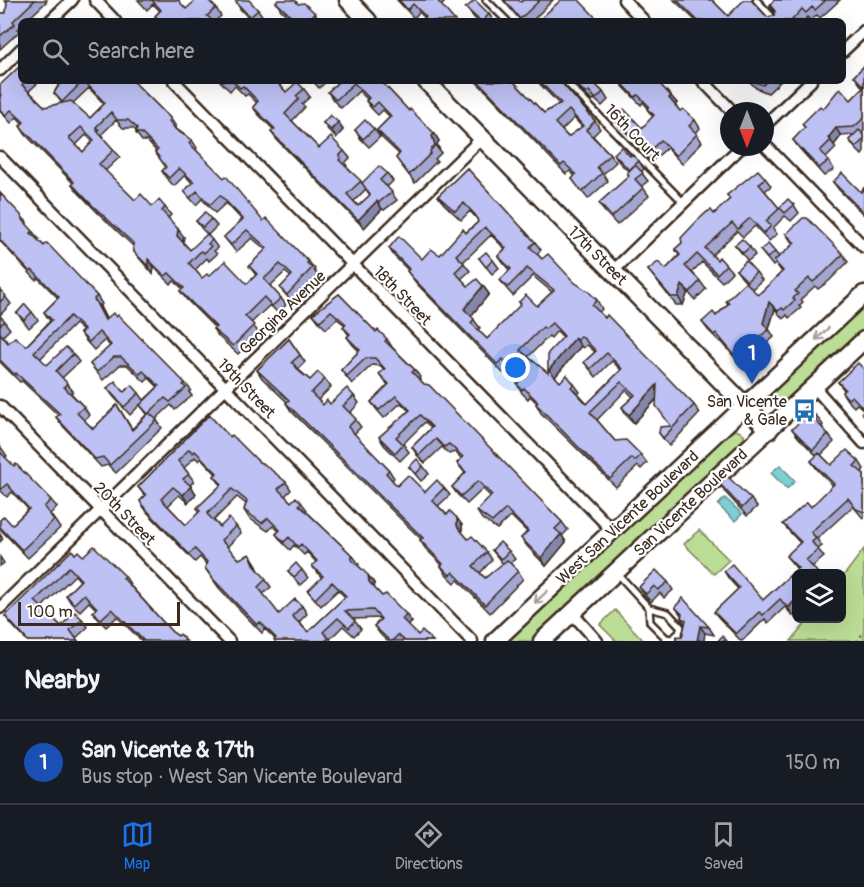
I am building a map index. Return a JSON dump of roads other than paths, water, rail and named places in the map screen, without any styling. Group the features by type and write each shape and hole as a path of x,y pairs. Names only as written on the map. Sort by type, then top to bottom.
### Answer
{"main road":[{"path":"348,0 365,18"},
{"name":"17th Street","path":"429,84 769,430"},
{"name":"West San Vicente Boulevard","path":"495,641 864,294"},
{"name":"San Vicente Boulevard","path":"542,641 864,340"}],"street":[{"path":"53,18 72,0"},
{"path":"95,0 112,18"},
{"path":"624,0 641,18"},
{"path":"846,48 864,31"},
{"path":"0,70 18,52"},
{"name":"18th Street","path":"177,84 612,530"},
{"path":"706,84 723,102"},
{"path":"774,116 808,84"},
{"name":"Georgina Avenue","path":"0,608 482,138"},
{"path":"774,154 864,247"},
{"path":"613,271 732,156"},
{"name":"19th Street","path":"0,157 471,641"},
{"path":"814,388 864,443"},
{"name":"20th Street","path":"0,406 229,641"},
{"path":"572,613 597,641"}],"lane":[{"path":"486,0 504,18"},
{"path":"756,0 773,18"},
{"name":"16th Court","path":"568,84 683,202"},
{"path":"616,572 649,608 668,614 681,627 680,633 672,639 666,638 650,622 649,608"}],"water":[{"path":"780,465 795,481 787,489 771,473"},
{"path":"725,498 742,514 735,521 718,505"}],"place":[{"name":"San Vicente & 17th","path":"752,384"},
{"name":"San Vicente & Gale","path":"805,410"}]}
